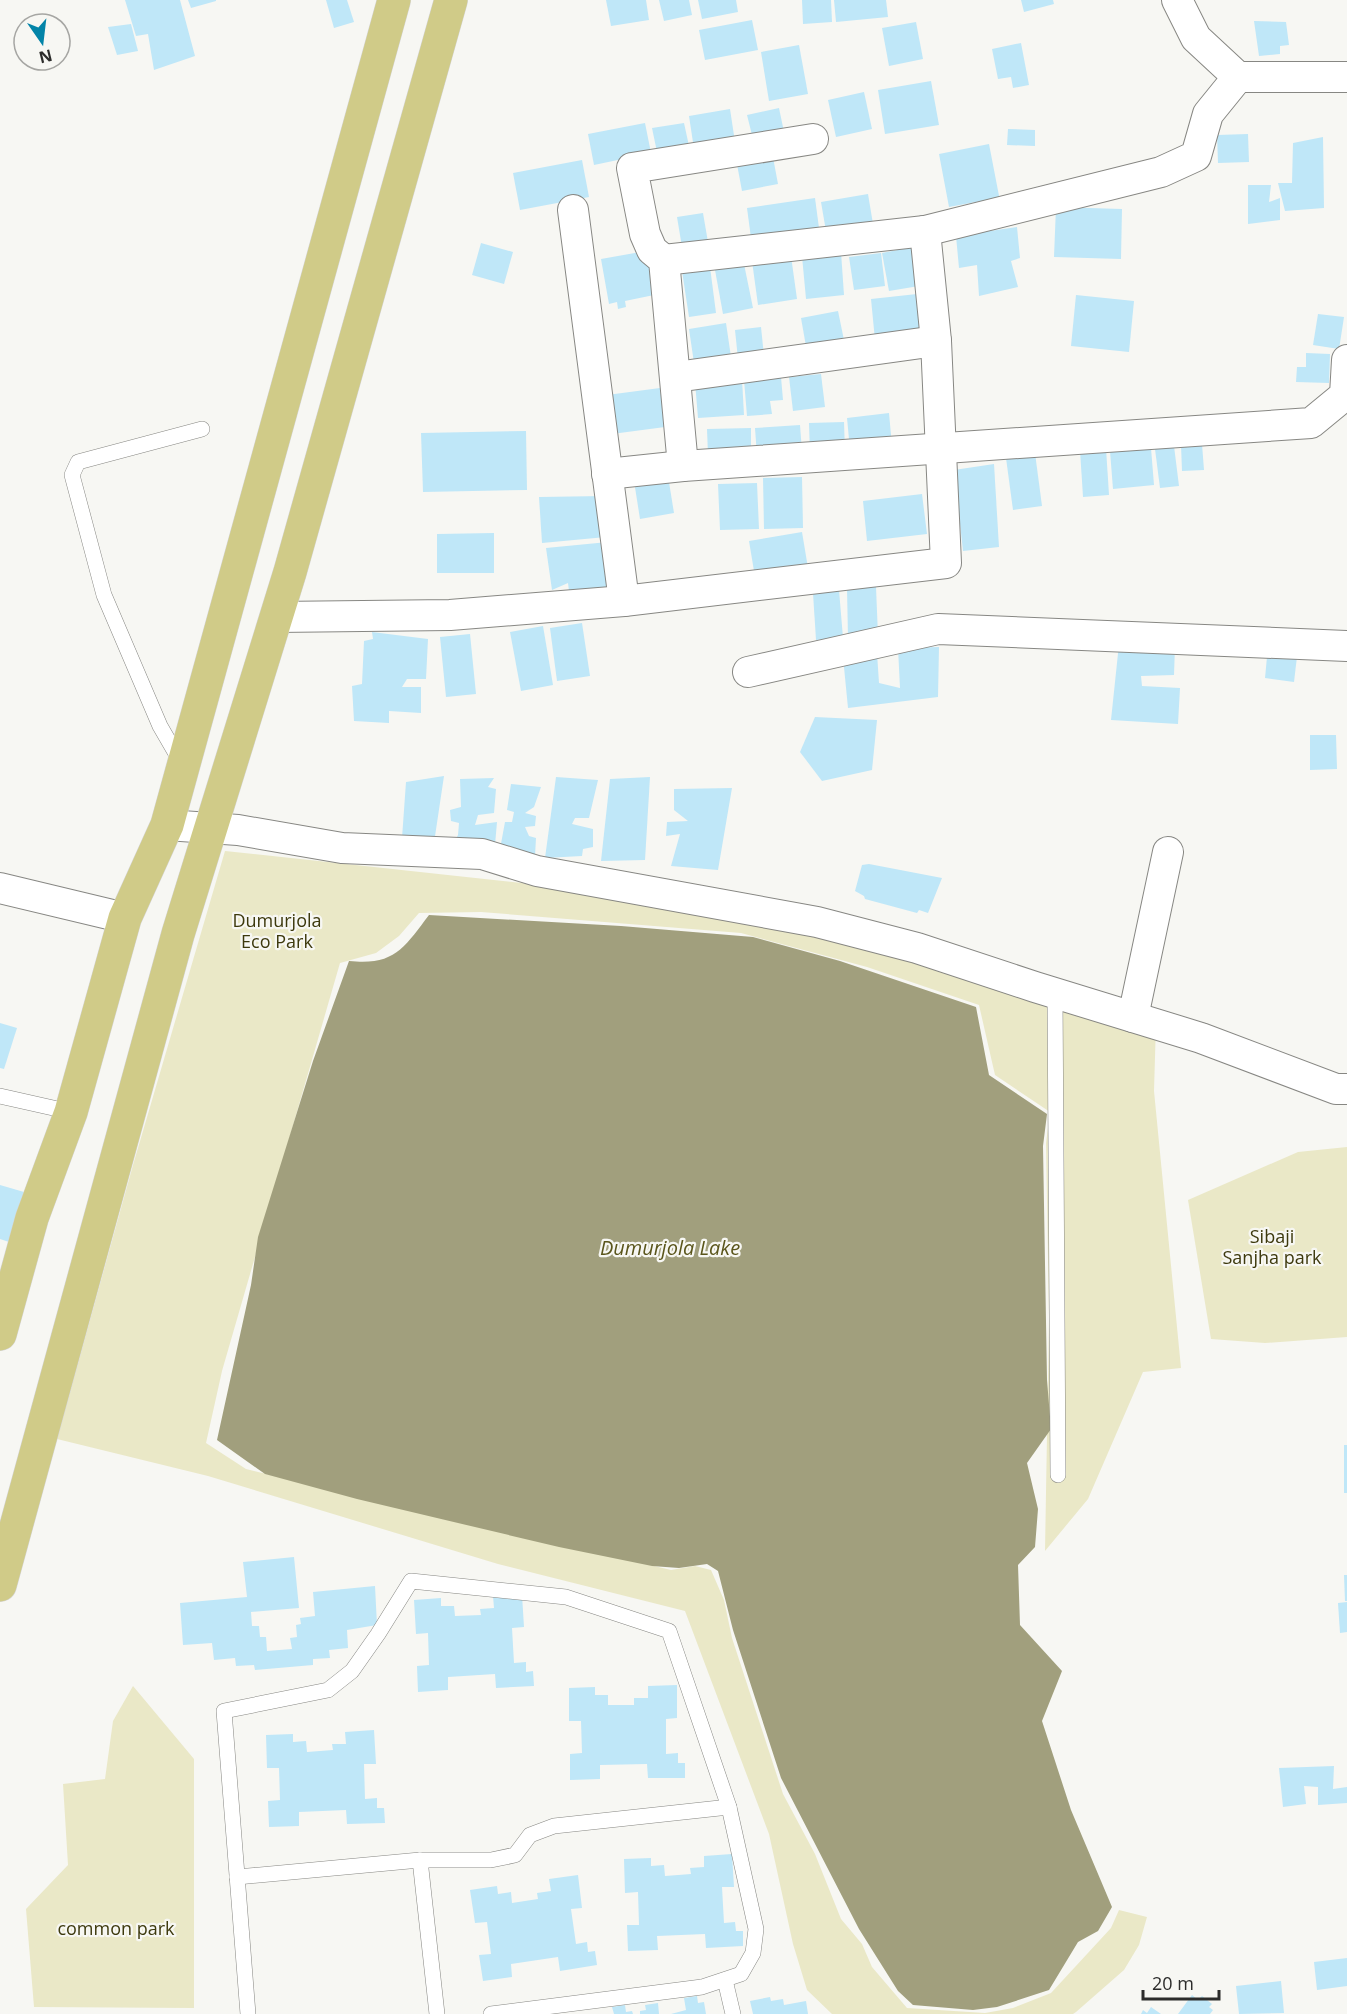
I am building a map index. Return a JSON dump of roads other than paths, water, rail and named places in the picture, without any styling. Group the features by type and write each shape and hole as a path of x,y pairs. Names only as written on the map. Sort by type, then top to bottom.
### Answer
{"main road":[{"path":"0,1334 32,1218 71,1112 125,918 168,825 394,0"},
{"path":"0,1585 178,934 276,617 450,0"}],"street":[{"path":"1177,0 1196,38 1238,77 1347,76"},
{"path":"664,260 925,231 1161,172 1196,156 1208,114 1238,77"},
{"path":"683,466 664,260 652,250 645,234 632,168 813,139"},
{"path":"573,210 624,601"},
{"path":"276,617 450,615 624,601 946,563 936,341 925,231"},
{"path":"676,377 936,341"},
{"path":"607,474 683,466 1311,423 1338,408 1345,395 1347,360"},
{"path":"748,672 938,629 1347,646"},
{"path":"168,825 238,830 342,848 482,854 537,871 817,922 917,948 1055,994 1201,1038 1336,1089 1347,1089"},
{"path":"1133,1017 1168,852"},
{"path":"0,888 125,918"}],"lane":[{"path":"184,766 160,726 104,595 72,475 78,462 202,429"},
{"path":"1055,994 1058,1475"},
{"path":"0,1096 71,1112"},
{"path":"248,2014 224,1711 328,1690 352,1671 411,1581 566,1598 669,1631 729,1807 756,1929 753,1953 741,1974 725,1980 702,1987 491,2014"},
{"path":"237,1877 420,1860 491,1860 515,1855 530,1835 554,1826 729,1807"},
{"path":"420,1860 437,2014"},
{"path":"725,1980 733,2014"}],"water":[{"name":"Dumurjola Lake","path":"429,915 621,926 753,937 840,961 976,1007 989,1075 1047,1114 1043,1146 1047,1380 1051,1429 1027,1463 1038,1509 1035,1547 1018,1565 1020,1625 1062,1671 1042,1721 1071,1810 1112,1907 1098,1931 1078,1942 1049,1990 997,2007 973,2010 913,2005 898,1991 859,1929 781,1778 733,1630 718,1571 707,1564 679,1568 652,1566 559,1547 357,1499 265,1474 217,1440 251,1285 258,1237 313,1061 349,961 377,961 396,952 405,945"}],"park label":[{"name":"Dumurjola Eco Park","path":"277,930"},
{"name":"Sibaji Sanjha park","path":"1272,1246"},
{"name":"common park","path":"116,1928"}]}
